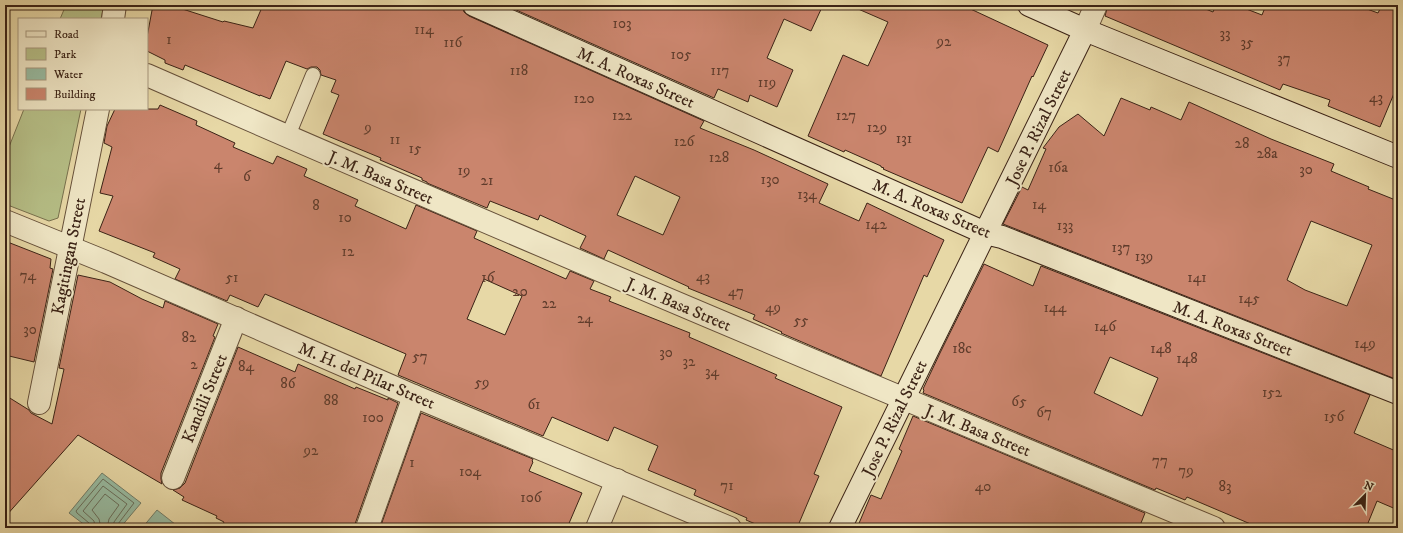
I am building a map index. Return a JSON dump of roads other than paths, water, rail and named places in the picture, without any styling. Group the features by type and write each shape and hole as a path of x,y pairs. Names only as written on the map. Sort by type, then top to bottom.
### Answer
{"street":[{"path":"113,18 115,5"},
{"name":"M. A. Roxas Street","path":"474,5 985,233 1002,237 1398,392"},
{"path":"1030,5 1085,30 1398,157"},
{"name":"Jose P. Rizal Street","path":"840,528 1096,5"},
{"name":"J. M. Basa Street","path":"148,75 443,204 903,399 1214,528"},
{"name":"Kagitingan Street","path":"39,403 98,110"},
{"name":"M. H. del Pilar Street","path":"5,221 236,318 414,396 730,528"},
{"name":"Kandili Street","path":"172,478 236,318"},
{"path":"366,528 414,396"},
{"path":"597,528 617,480"}],"lane":[{"path":"287,136 313,76"}],"water":[{"path":"102,473 141,503 120,528 85,528 86,526 69,513"},
{"path":"157,510 180,528 142,528"}]}
